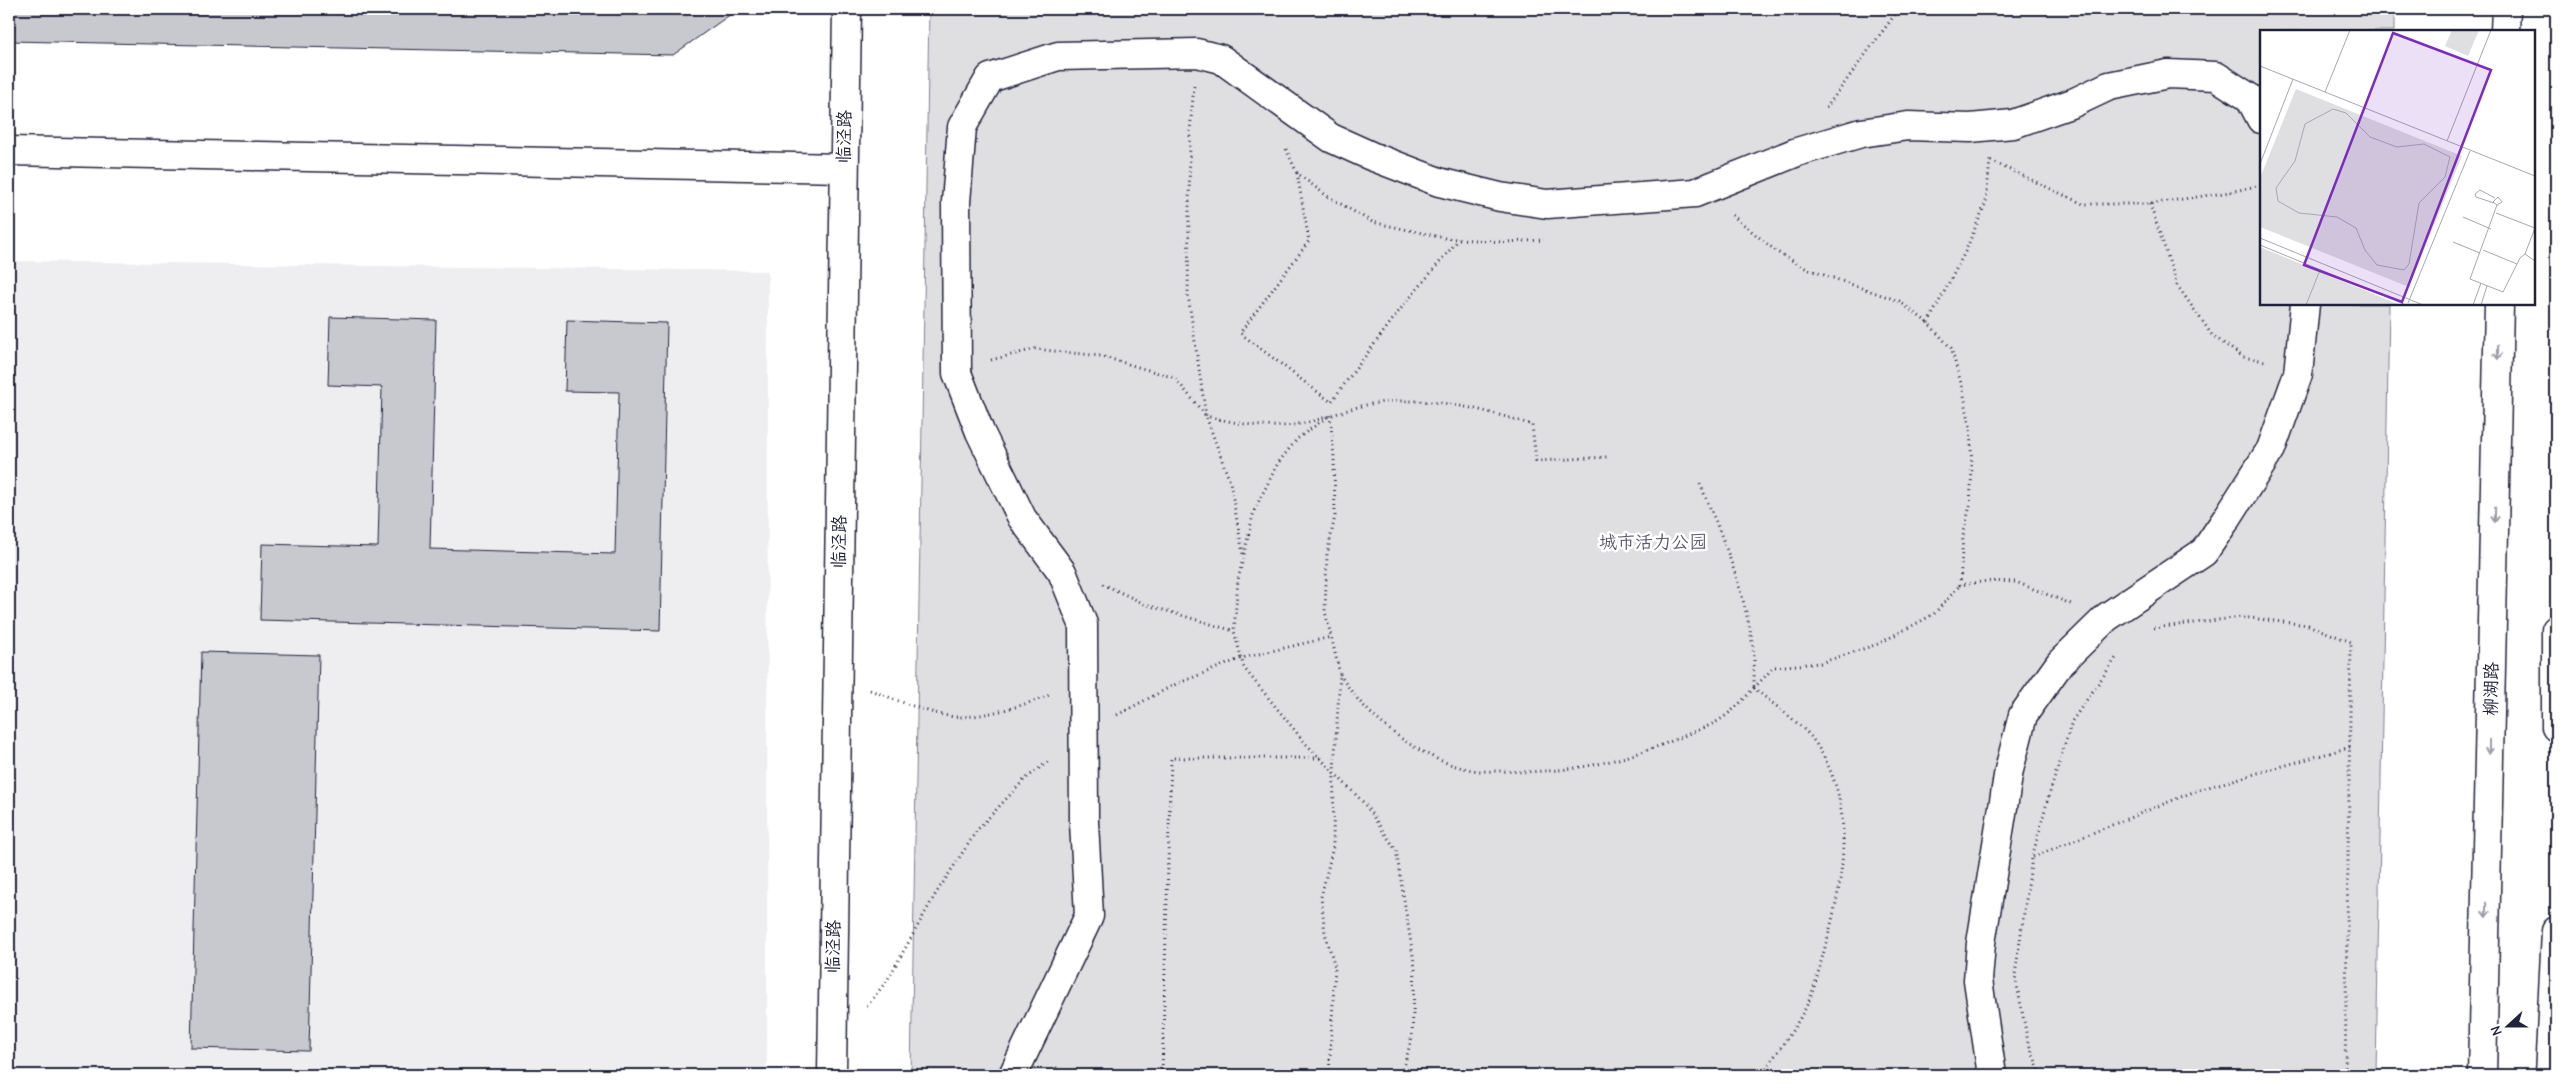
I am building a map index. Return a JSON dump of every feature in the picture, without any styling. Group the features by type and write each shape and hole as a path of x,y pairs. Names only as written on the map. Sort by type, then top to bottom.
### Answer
{"street":[{"name":"临泾路","path":"832,1075 843,168 847,9"},
{"path":"2505,30 2506,9"},
{"path":"1013,1075 1089,916 1084,822 1083,624 1062,572 1022,518 980,432 957,373 956,202 962,127 990,78 1058,56 1197,53 1221,59 1331,138 1439,182 1500,197 1547,204 1695,193 1797,152 1860,133 1898,127 2013,124 2073,103 2109,86 2168,74 2216,76 2250,98 2260,117"},
{"path":"9,151 843,168"},
{"path":"1992,1075 1978,980 1981,943 2009,770 2023,715 2060,663 2107,617 2204,552 2271,449 2298,374 2305,305"},
{"name":"柳湖路","path":"2482,1075 2499,305"},
{"path":"2556,630 2556,727"},
{"path":"2549,1075 2556,931"}],"path":[{"path":"1797,152 1829,103 1899,9"},
{"path":"1197,53 1190,131 1188,295 1206,416 1230,482 1243,557"},
{"path":"1928,324 1966,250 1986,202 1990,161 1989,126"},
{"path":"1990,161 2083,204 2150,204 2230,192 2260,185"},
{"path":"1296,173 1309,241 1240,333 1331,402 1417,288 1459,239"},
{"path":"1330,415 1334,457 1335,516 1327,555 1325,611 1340,674 1346,686 1368,709 1409,746 1441,761 1468,770 1521,772 1602,765 1670,742 1720,720 1774,667 1820,663 1878,644 1934,614 1960,585 1962,536 1970,505 1972,468 1970,426 1963,390 1951,348 1928,324 1899,301 1807,269 1777,252 1741,221 1695,193"},
{"path":"2150,204 2177,285 2212,336 2243,357 2280,364 2298,374"},
{"path":"957,373 1001,357 1035,349 1101,356 1176,378 1206,416 1240,425 1295,425 1386,402 1425,403 1487,410 1532,425 1536,461 1607,457"},
{"path":"1330,415 1297,440 1278,463 1254,511 1238,580 1234,631 1244,668 1271,704 1364,803 1396,850 1415,968 1412,1036 1402,1075"},
{"path":"1700,484 1734,569 1752,642 1754,688 1811,737 1833,775 1842,816 1844,854 1839,889 1828,937 1806,1007 1761,1075"},
{"path":"1096,581 1147,605 1234,631"},
{"path":"1960,585 1988,581 2016,582 2107,617"},
{"path":"2147,631 2155,627 2242,617 2308,625 2351,642 2345,1075"},
{"path":"864,1010 888,979 935,895 978,829 1024,780 1084,733 1174,685 1242,658 1331,637"},
{"path":"2041,1075 2028,1042 2015,975 2032,858 2046,802 2072,721 2112,666 2119,650"},
{"path":"1329,1075 1335,967 1325,933 1321,897 1333,848 1334,771 1340,674"},
{"path":"837,677 917,707 958,717 1028,704 1083,679"},
{"path":"2032,858 2198,790 2350,747"},
{"path":"1162,1075 1171,758 1321,758"}],"shaded area":[{"path":"9,261 768,271 767,1075 9,1075"}],"green space":[{"name":"城市活力公园","path":"929,9 2394,9 2394,30 2260,30 2260,305 2389,305 2376,1075 911,1075"}],"building":[{"path":"9,9 738,9 673,55 9,41"},
{"path":"330,317 436,320 430,549 615,554 619,392 565,391 567,320 667,323 660,631 260,620 262,544 378,547 382,387 328,385"},
{"path":"201,652 319,655 309,1051 191,1048"}]}
